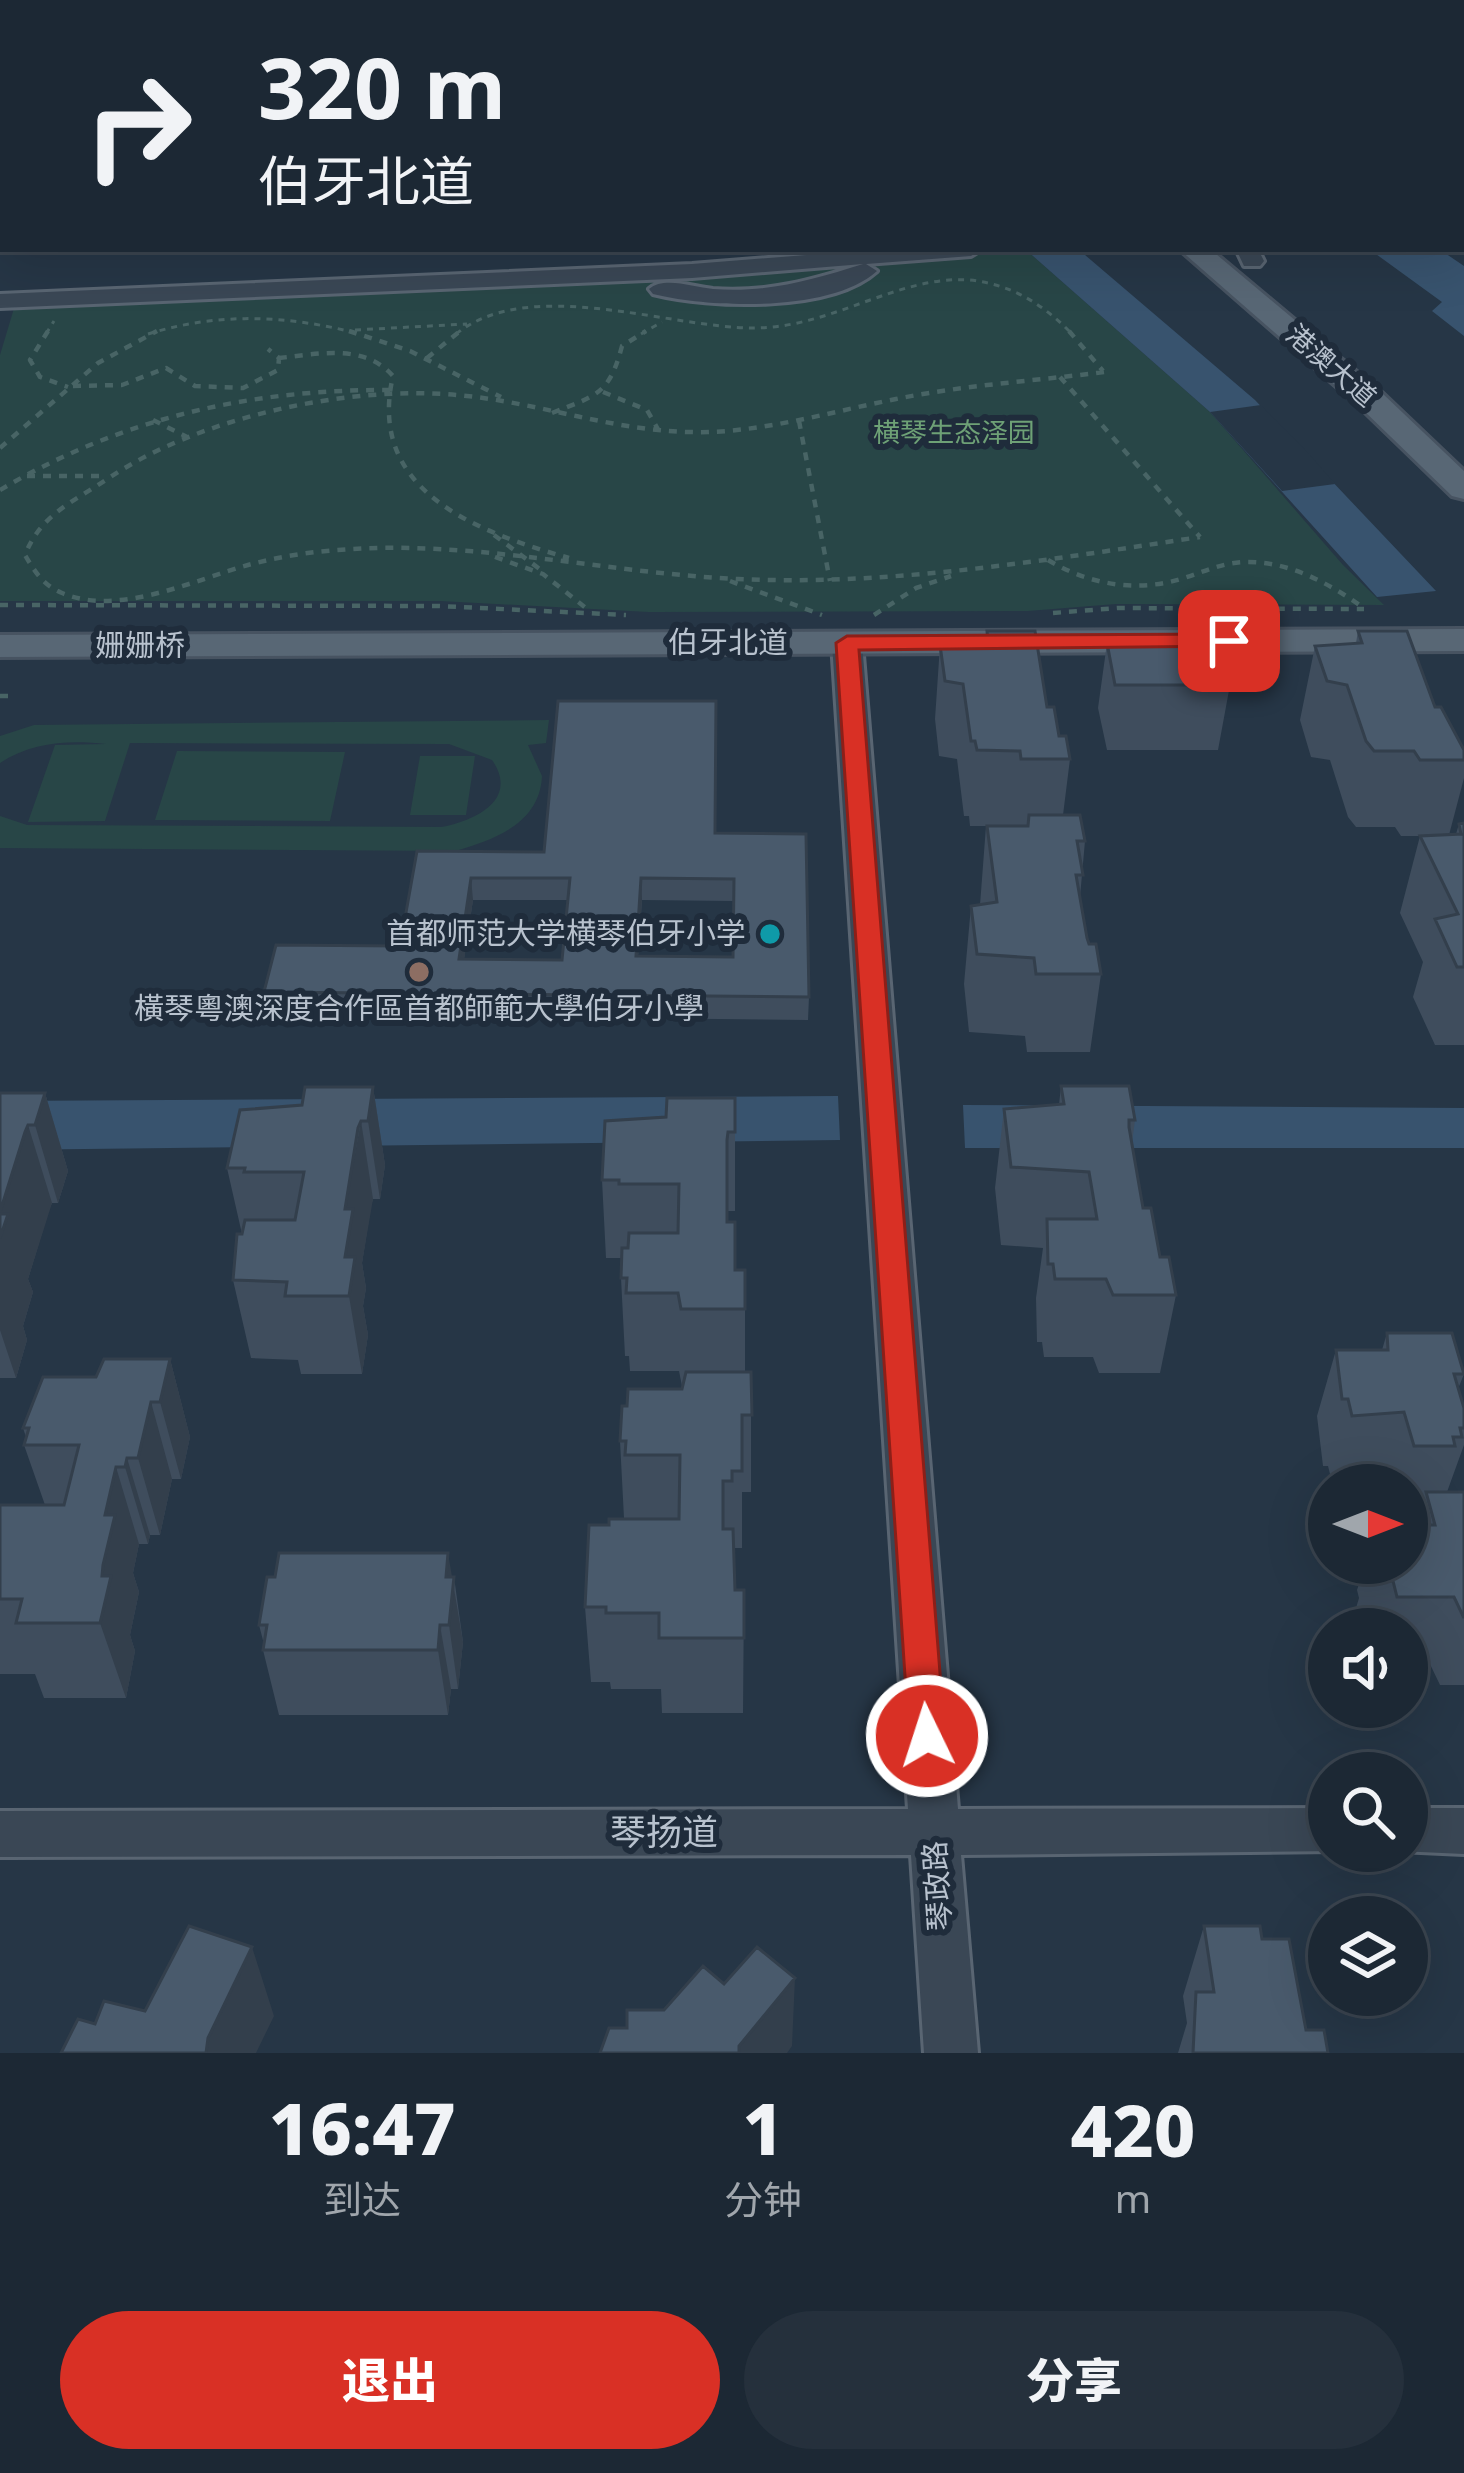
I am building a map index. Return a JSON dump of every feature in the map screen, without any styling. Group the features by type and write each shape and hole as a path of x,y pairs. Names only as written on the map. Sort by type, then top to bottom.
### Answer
{"main road":[{"name":"港澳大道","path":"1197,252 1371,400 1464,489"},
{"name":"港澳大道","path":"1246,253 1438,421"},
{"path":"1372,640 1464,617"},
{"name":"伯牙北道","path":"280,645 608,624 848,621 1464,640"},
{"path":"0,622 608,624"},
{"path":"6,683 426,669 608,624"},
{"path":"1372,640 1464,662"},
{"name":"姗姗桥","path":"0,646 280,645"}],"street":[{"path":"0,301 605,275 683,293 752,296 838,282 896,256 939,252"},
{"name":"琴政路","path":"848,621 950,2053"},
{"name":"琴扬道","path":"0,1834 1308,1832"},
{"path":"1428,1832 1464,1832"}],"path":[{"path":"53,299 54,327 30,360 40,377 69,386 122,385 166,368 195,386 230,390 265,381 278,370 279,358"},
{"path":"0,448 69,386 129,344 191,323 260,318 335,328 411,330 482,322 455,334 427,358"},
{"path":"548,413 579,405 602,392 614,377 622,346 644,329 667,320"},
{"path":"335,328 427,358 527,407"},
{"path":"268,349 279,358 365,356 391,370 389,436 404,465 429,493 487,529 608,624"},
{"path":"0,490 102,437 266,396 424,393 658,431 723,431 799,422 899,398 1104,372"},
{"path":"0,605 122,602 315,552 408,547 716,578 830,581 972,571 1200,537 1060,377"},
{"path":"388,391 293,407 168,446 107,476 36,526 25,555 41,581 57,590 122,602 440,605 608,624"},
{"path":"602,392 646,410 658,431"},
{"path":"266,396 293,407"},
{"path":"799,422 830,581"},
{"path":"155,423 189,437"},
{"path":"155,423 168,446"},
{"path":"22,476 107,476"},
{"path":"487,529 593,563"},
{"path":"473,552 525,566 559,584"},
{"path":"1048,560 1087,580 1137,587 1162,584 1228,562 1268,563 1326,584 1364,609 1117,608 1052,613"},
{"path":"716,578 848,621 916,588 972,571"},
{"path":"791,616 848,621 890,616"},
{"path":"0,696 6,683"}],"green space":[{"name":"横琴生态泽园","path":"1028,252 1210,412 1343,565 1384,605 649,612 440,601 0,601 0,355 15,305"},
{"path":"549,720 546,743 528,745 542,776 533,806 500,835 455,851 0,848 0,816 27,825 441,827 479,814 497,797 500,786 492,760 449,744 130,743 105,821 28,822 55,745 106,744 51,744 0,763 0,736 34,725"},
{"path":"177,751 345,752 330,821 155,820"},
{"path":"420,756 475,756 466,815 410,815"}],"water":[{"path":"1028,252 1082,252 1255,400 1436,591 1377,597 1210,412"},
{"path":"1373,252 1443,252 1464,266 1464,336 1432,311 1442,302"},
{"path":"838,1096 840,1140 0,1150 0,1101"},
{"path":"963,1105 1464,1108 1464,1148 965,1148"}],"pier":[{"path":"1261,405 1335,484 1282,491 1210,412"}],"building":[{"path":"987,631 1035,631 1047,707 1054,707 1059,736 1066,736 1070,759 1021,759 1020,751 977,750 971,741 963,684 945,681 940,645 988,642"},
{"path":"1358,631 1407,631 1435,707 1441,707 1464,750 1464,760 1420,760 1414,751 1374,751 1366,741 1347,685 1327,681 1315,646 1362,643"},
{"path":"1107,643 1218,643 1230,685 1115,685"},
{"path":"558,701 716,701 715,833 806,834 809,997 264,992 276,945 400,946 417,851 544,852","holes":["471,878 570,878 562,960 459,959","641,878 734,879 733,957 636,956"]},
{"path":"1029,815 1080,815 1085,841 1077,841 1083,875 1076,875 1087,938 1089,944 1096,944 1101,974 1036,974 1034,958 977,954 971,906 997,902 987,826 1028,826"},
{"path":"1464,823 1464,967 1457,967 1435,919 1458,914 1420,836 1461,834 1459,824"},
{"path":"1061,1086 1129,1086 1135,1120 1129,1120 1129,1127 1143,1208 1151,1208 1160,1257 1169,1257 1176,1295 1113,1295 1106,1279 1055,1279 1053,1264 1048,1264 1047,1219 1097,1219 1089,1172 1011,1167 1004,1109 1064,1104"},
{"path":"305,1087 373,1087 368,1121 361,1121 358,1128 345,1209 353,1209 345,1257 355,1257 349,1296 285,1296 287,1282 233,1280 237,1234 242,1234 245,1220 295,1220 304,1172 227,1168 240,1110 302,1105"},
{"path":"0,1093 45,1093 35,1125 28,1125 25,1132 0,1212"},
{"path":"667,1098 735,1098 735,1132 728,1132 727,1140 727,1222 735,1222 735,1270 745,1270 745,1309 681,1309 678,1293 626,1293 627,1278 621,1278 622,1248 628,1248 629,1233 678,1233 679,1184 602,1180 605,1121 666,1117"},
{"path":"0,1214 8,1214 0,1238"},
{"path":"1387,1333 1452,1333 1464,1374 1454,1374 1464,1408 1462,1437 1453,1437 1455,1446 1414,1446 1404,1412 1352,1416 1348,1399 1342,1399 1336,1350 1388,1350"},
{"path":"104,1359 170,1359 160,1402 151,1402 138,1458 127,1458 125,1467 116,1467 105,1515 115,1515 102,1576 111,1576 100,1623 16,1623 22,1599 0,1599 0,1505 64,1505 79,1445 24,1445 29,1428 23,1428 43,1377 96,1377"},
{"path":"686,1372 751,1372 752,1415 742,1415 742,1471 732,1471 732,1481 723,1481 723,1529 733,1529 735,1590 744,1590 744,1638 659,1638 659,1613 606,1613 606,1607 585,1607 589,1525 609,1525 609,1519 679,1519 680,1455 625,1455 626,1441 620,1441 628,1389 682,1389"},
{"path":"1428,1492 1464,1492 1464,1618 1454,1597 1397,1597 1394,1584 1428,1584 1428,1525 1435,1525"},
{"path":"279,1553 448,1553 446,1577 454,1577 449,1625 440,1625 438,1650 263,1650 267,1625 259,1625 267,1577 275,1577"},
{"path":"189,1926 252,1947 208,2038 206,2053 61,2053 78,2019 95,2024 104,2001 145,2011"},
{"path":"1204,1926 1260,1926 1262,1939 1289,1939 1306,2030 1324,2030 1328,2053 1193,2053 1196,1992 1214,1992"},
{"path":"757,1947 795,1978 739,2046 739,2053 600,2053 609,2028 627,2028 627,2010 664,2010 703,1966 724,1984"}],"place":[{"name":"首都师范大学横琴伯牙小学","path":"770,934"},
{"name":"橫琴粵澳深度合作區首都師範大學伯牙小學","path":"419,972"}],"route":[{"path":"927,1736 847,643 1229,641"}]}
